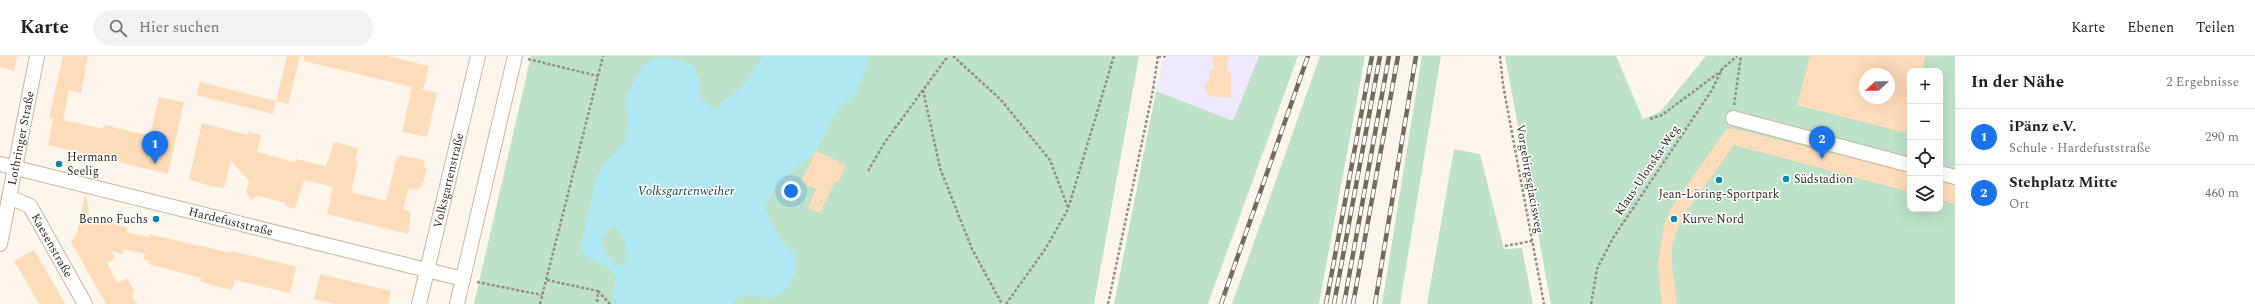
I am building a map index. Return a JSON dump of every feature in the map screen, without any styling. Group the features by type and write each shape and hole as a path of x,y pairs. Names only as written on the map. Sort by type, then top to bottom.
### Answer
{"street":[{"name":"Lothringer Straße","path":"0,244 37,56"},
{"name":"Volksgartenstraße","path":"419,304 478,56"},
{"path":"457,304 462,279 519,57"},
{"path":"1732,118 1907,164"},
{"name":"Hardefuststraße","path":"0,164 462,279"},
{"path":"1943,174 1955,177"},
{"name":"Kaesenstraße","path":"9,197 30,206 85,304"}],"path":[{"path":"540,304 603,56"},
{"path":"868,171 885,142 948,56"},
{"path":"953,56 1001,100 1050,160 1068,209"},
{"path":"1006,304 1046,248 1068,209 1114,56"},
{"path":"1108,304 1153,90 1158,57 1167,56"},
{"name":"Vorgebirgsglacisweg","path":"1500,56 1544,304"},
{"name":"Klaus-Ulonska-Weg","path":"1591,304 1597,269 1613,238 1712,90 1722,70 1737,56"},
{"path":"1735,92 1741,56"},
{"path":"519,57 563,66 598,76"},
{"path":"1650,119 1662,115 1722,70"},
{"path":"923,90 940,168 972,249 1002,304"},
{"path":"1505,246 1532,241"},
{"path":"462,279 542,295"},
{"path":"547,280 598,292 610,304"},
{"path":"597,304 598,292"}],"shaded area":[{"path":"1164,56 1259,56 1233,121 1156,91"}],"green space":[{"path":"531,56 1139,56 1094,304 474,304"},
{"path":"1259,56 1298,56 1208,304 1114,304 1156,91 1233,121"},
{"path":"1320,56 1365,56 1319,304 1232,304"},
{"path":"1422,56 1441,56 1400,304 1382,304"},
{"name":"Jean-Löring-Sportpark","path":"1505,56 1616,56 1643,119 1661,111 1706,56 1955,56 1955,304 1551,304"},
{"path":"1454,149 1480,154 1504,249 1522,248 1533,304 1427,304"}],"water":[{"name":"Volksgartenweiher","path":"763,56 869,56 861,83 854,96 835,111 825,135 816,150 777,185 772,192 771,200 764,202 776,232 786,246 792,251 798,253 795,258 795,270 791,282 777,295 766,298 744,296 740,297 733,304 616,304 612,296 616,278 609,268 583,254 581,246 596,178 605,162 618,150 625,140 628,127 626,97 640,69 649,61 658,58 672,58 693,65 700,81 699,96 715,111 724,100 742,87","holes":["615,226 621,234 626,249 626,259 624,264 619,266 602,248 602,241 606,232"]}],"building":[{"path":"0,56 17,56 14,71 0,67"},
{"path":"63,56 88,56 81,93 69,90 63,120 104,129 105,125 150,136 159,97 184,102 168,174 48,145 53,119 49,118"},
{"path":"287,56 300,56 288,104 276,101"},
{"path":"304,56 389,56 429,66 423,90 437,93 427,137 402,132 412,87 304,61"},
{"path":"1213,56 1229,56 1227,70 1231,73 1231,98 1208,96 1204,86 1209,81 1209,71 1214,69"},
{"path":"1810,56 1926,56 1923,68 1907,68 1906,133 1797,105"},
{"path":"200,82 276,101 273,114 196,95"},
{"path":"202,123 248,135 249,132 261,135 257,152 295,162 296,159 326,166 334,142 358,148 355,161 358,161 351,192 386,201 397,156 400,157 400,155 424,160 424,167 427,168 423,184 418,190 409,188 403,209 411,212 408,234 327,214 333,187 304,180 295,209 285,206 285,203 258,196 251,200 246,192 249,181 231,161 224,188 210,186 189,179"},
{"path":"1732,128 1907,172 1907,191 1734,145 1685,214 1677,230 1672,248 1672,265 1677,304 1662,304 1658,264 1664,225 1673,205 1725,131"},
{"path":"816,151 846,165 838,183 835,182 820,213 808,208 816,189 801,182"},
{"path":"1943,183 1955,185 1955,204 1943,201"},
{"path":"85,195 90,218 125,227 127,228 126,232 149,237 149,234 231,253 232,251 294,266 296,268 290,293 235,280 232,290 212,285 200,281 201,278 148,264 149,261 144,259 145,254 124,249 122,254 111,251 115,258 107,263 117,283 127,278 134,290 132,296 137,304 106,304 71,242 77,234"},
{"path":"34,250 65,304 39,304 14,261"},
{"path":"320,274 391,291 388,304 334,304 314,299"}],"railway":[{"path":"1221,304 1308,56"},
{"path":"1326,304 1372,56"},
{"path":"1334,304 1380,56"},
{"path":"1344,304 1389,56"},
{"path":"1353,304 1398,56"},
{"path":"1375,304 1416,56"}],"place":[{"name":"Stehplatz Mitte","path":"1822,159"},
{"name":"Hermann Seelig","path":"59,164"},
{"name":"iPänz e.V.","path":"155,164"},
{"name":"Südstadion","path":"1786,179"},
{"name":"Jean-Löring-Sportpark","path":"1719,180"},
{"name":"Benno Fuchs","path":"156,219"},
{"name":"Kurve Nord","path":"1674,219"}]}
